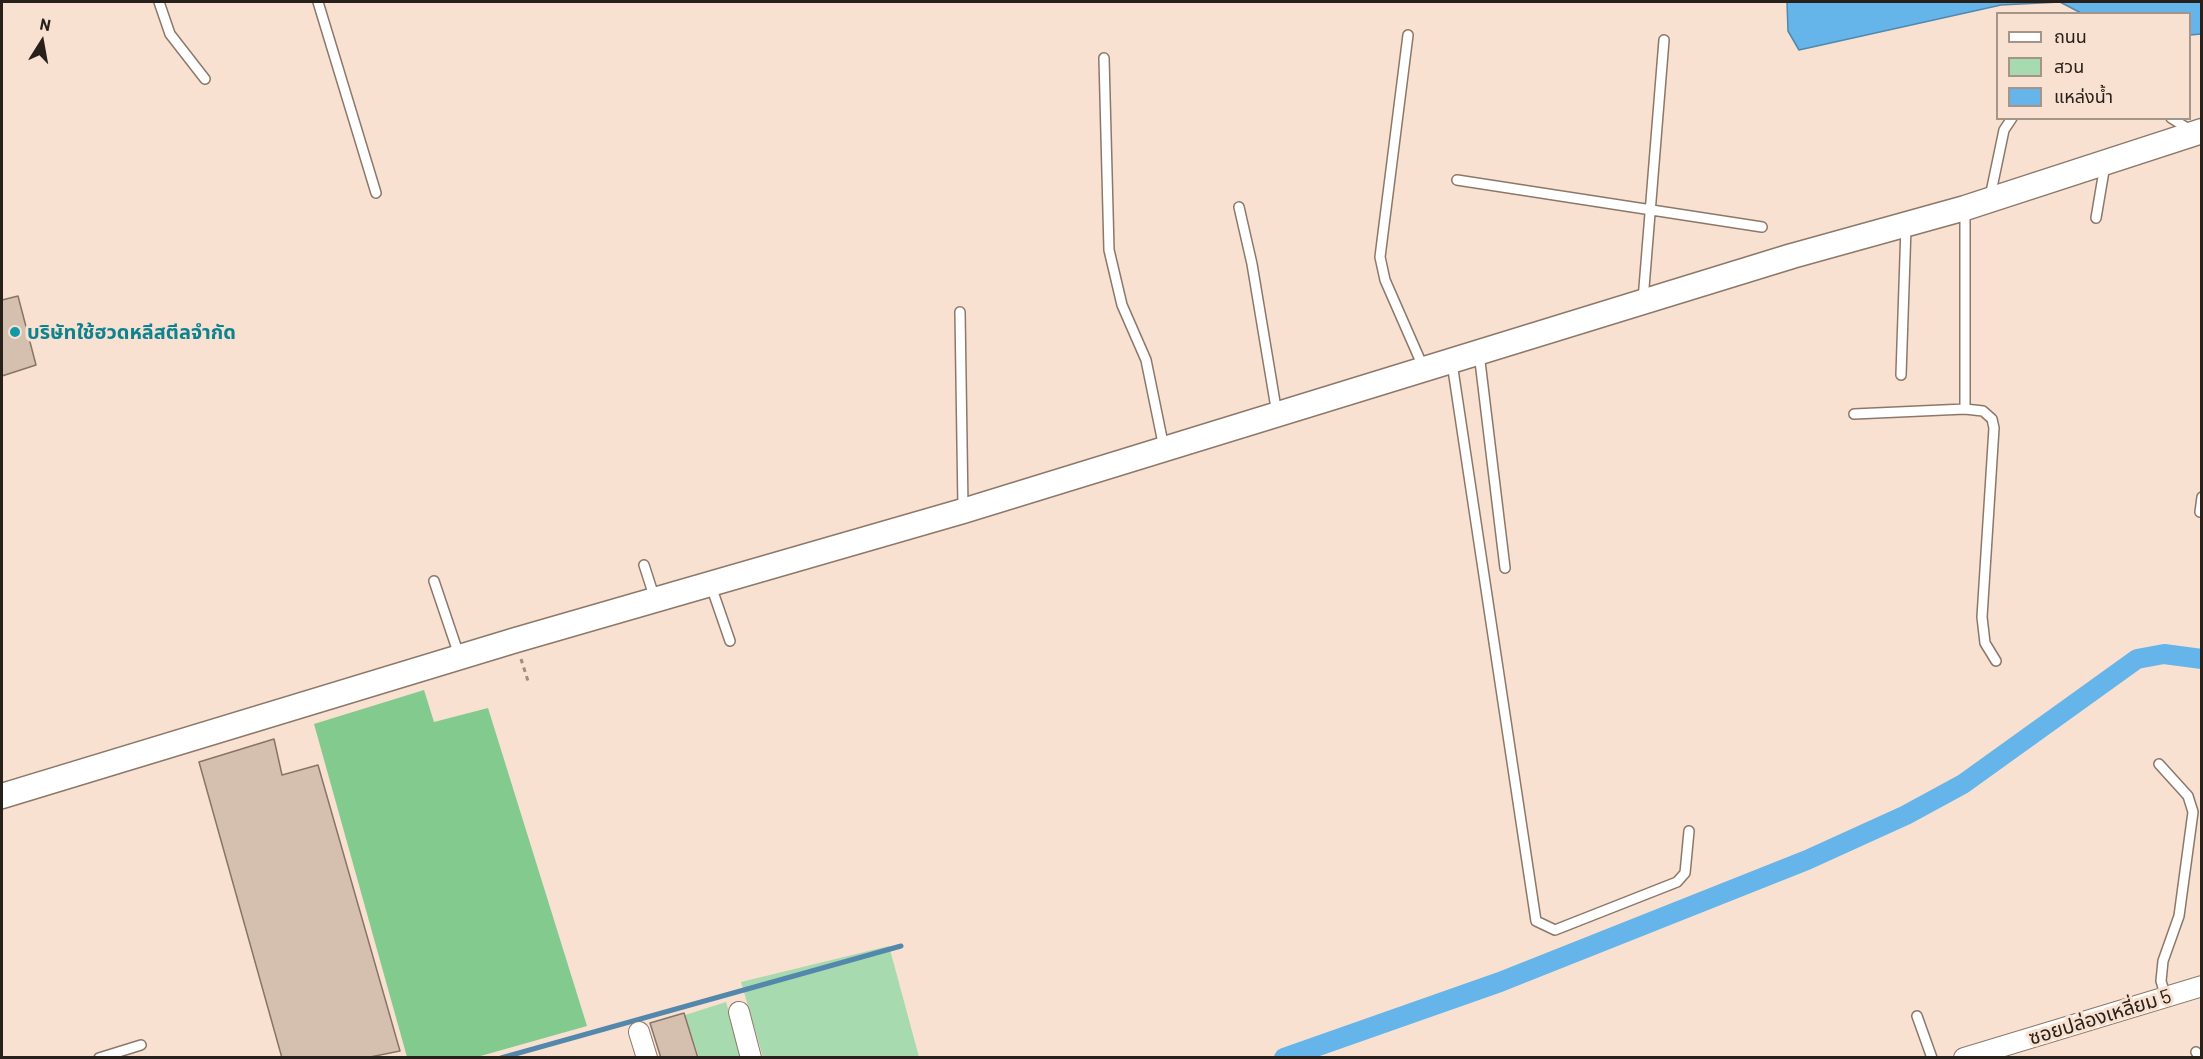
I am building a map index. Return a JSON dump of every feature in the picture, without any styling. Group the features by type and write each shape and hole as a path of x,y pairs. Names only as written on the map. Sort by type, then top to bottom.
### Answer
{"street":[{"path":"2,796 460,657 963,511 1643,302 1965,208 2199,132"},
{"name":"ซอยปล่องเหลี่ยม 5","path":"1964,1058 2202,986"},
{"path":"739,1012 752,1058"},
{"path":"639,1032 647,1058"}],"lane":[{"path":"159,2 170,34 205,79"},
{"path":"318,2 376,193"},
{"path":"1408,35 1380,258 1385,280 1424,369"},
{"path":"1643,302 1664,40"},
{"path":"1104,58 1109,250 1122,305 1149,369 1164,448"},
{"path":"1989,200 2004,130 2011,120"},
{"path":"2175,120 2199,132"},
{"path":"2096,218 2106,163"},
{"path":"1456,180 1762,227"},
{"path":"1239,207 1252,264 1277,414"},
{"path":"1965,208 1965,409"},
{"path":"1901,375 1906,224"},
{"path":"960,312 963,511"},
{"path":"1479,353 1505,568"},
{"path":"1452,360 1536,921 1556,930 1677,882 1685,873 1689,831"},
{"path":"1854,414 1965,409 1983,411 1992,419 1994,428 1982,617 1985,643 1996,661"},
{"path":"2199,512 2202,497"},
{"path":"644,565 656,601"},
{"path":"434,581 460,657"},
{"path":"711,586 730,641"},
{"path":"2159,764 2188,796 2193,812 2179,916 2163,961 2161,981 2166,997"},
{"path":"1917,1016 1932,1058"},
{"path":"99,1058 141,1045"}],"green space":[{"path":"424,690 434,722 488,708 587,1026 477,1057 407,1057 314,724"},
{"path":"889,946 919,1057 763,1057 741,982"},
{"path":"726,1002 742,1057 699,1057 685,1015"}],"water":[{"path":"1787,2 2060,2 2001,5 1799,50 1788,31"},
{"path":"2060,2 2201,2 2201,34 2191,35 2191,12 2079,12"}],"building":[{"name":"บริษัทใช้ฮวดหลีสตีลจำกัด","path":"18,296 36,365 2,376 2,300"},
{"path":"274,739 282,775 318,765 400,1051 365,1058 282,1058 199,762"},
{"path":"684,1013 698,1058 661,1058 650,1023"}],"waterway":[{"path":"1284,1058 1500,982 1807,860 1906,815 1963,784 2137,659 2164,654 2202,659"},
{"path":"501,1058 901,946"}],"place":[{"name":"บริษัทใช้ฮวดหลีสตีลจำกัด","path":"15,332"}]}
